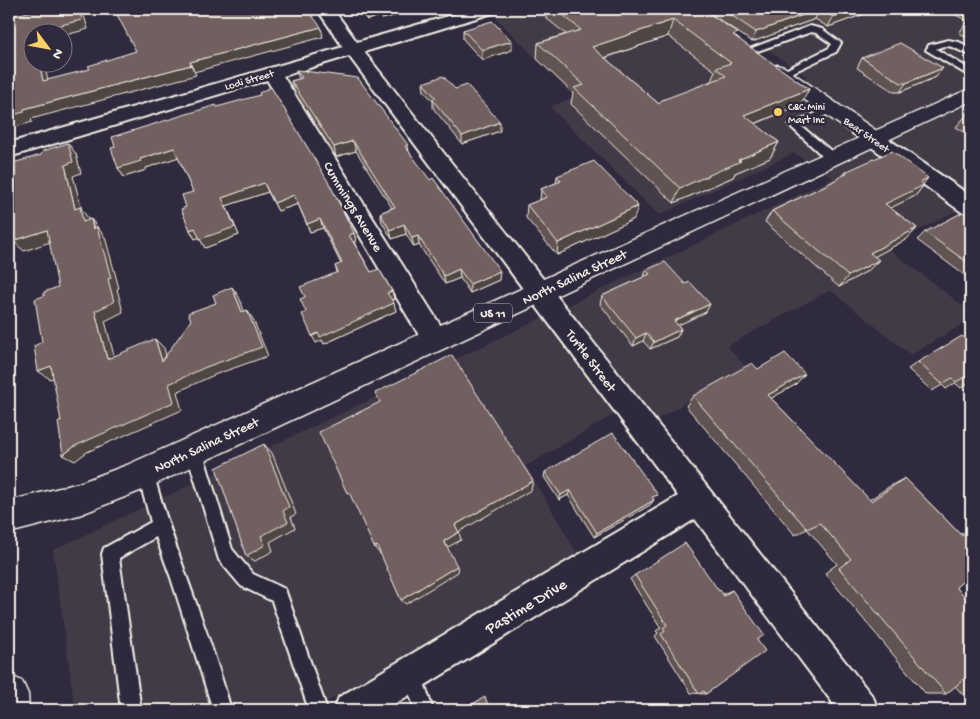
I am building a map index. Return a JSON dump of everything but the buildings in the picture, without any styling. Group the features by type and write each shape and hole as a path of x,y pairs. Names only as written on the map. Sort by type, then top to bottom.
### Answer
{"main road":[{"path":"9,17 30,9"},
{"path":"9,17 45,9"},
{"name":"Bear Street","path":"742,46 874,139"},
{"name":"North Salina Street","path":"9,517 79,499 146,472 971,94"},
{"path":"9,694 10,710"}],"street":[{"name":"Turtle Street","path":"325,9 353,49 860,710"},
{"name":"Lodi Street","path":"9,150 490,9"},
{"name":"Cummings Avenue","path":"272,73 436,339"},
{"name":"Bear Street","path":"874,139 971,207"},
{"name":"Pastime Drive","path":"352,710 699,500"}],"lane":[{"path":"742,46 810,29 819,31 836,43 832,50 782,74"},
{"path":"971,52 954,43 943,41 932,47 931,50 971,74"},
{"path":"832,109 794,125 832,158"},
{"path":"194,450 225,554 247,580 279,596 318,710"},
{"path":"146,472 161,525 222,710"},
{"path":"131,710 110,554 161,525"},
{"path":"412,674 424,710"}],"shaded area":[{"path":"526,9 673,9 777,83 807,77 757,42 798,28 769,9 971,9 971,203 886,247 971,312 971,319 911,355 830,290 727,346 746,367 629,436 615,414 526,466 578,555 313,710 75,710 53,550 833,178 794,153 659,215 550,107 574,97 495,17"}],"place":[{"name":"C&C Mini Mart Inc","path":"778,112"}]}
